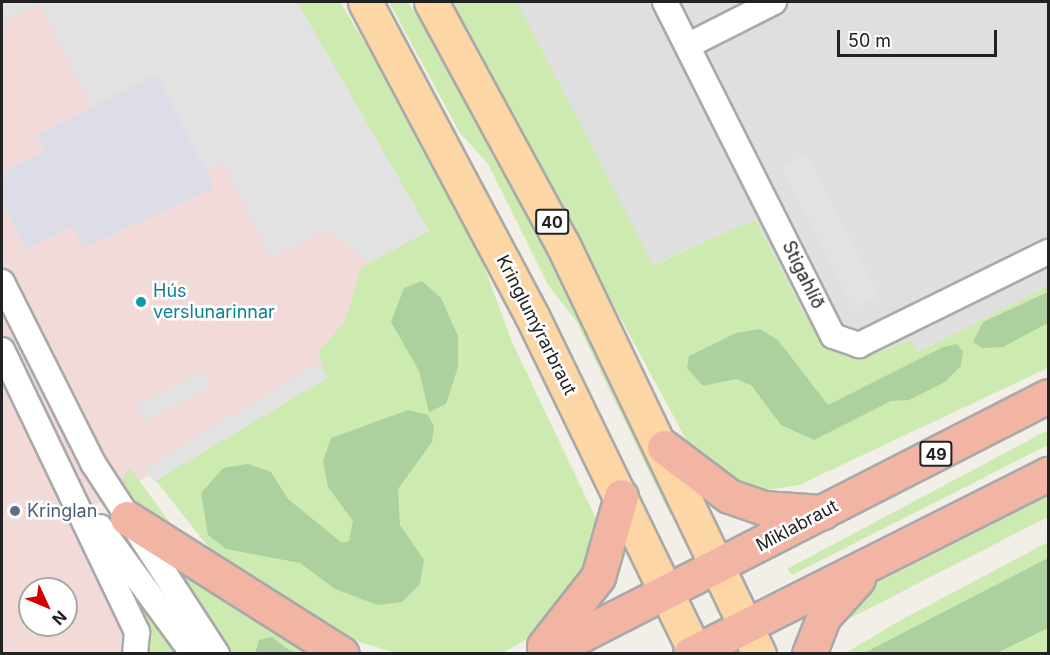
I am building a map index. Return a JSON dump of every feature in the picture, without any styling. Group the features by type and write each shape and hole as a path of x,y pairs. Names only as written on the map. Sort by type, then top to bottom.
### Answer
{"highway":[{"name":"Miklabraut","path":"544,654 719,567 1048,396"},
{"path":"664,447 729,496 765,508 823,512"},
{"path":"694,653 753,639 874,564 1048,474"},
{"path":"537,654 598,577 621,496"},
{"path":"127,518 342,654"},
{"path":"809,654 824,616 874,564"}],"main road":[{"name":"Kringlumýrarbraut","path":"365,2 462,179 621,496 694,653"},
{"name":"40","path":"431,2 498,117 664,447 753,639"}],"street":[{"name":"Stigahlíð","path":"665,2 691,44 833,336 859,345 1048,252"},
{"path":"691,44 774,2"},
{"path":"2,282 93,463 217,654"},
{"path":"2,350 69,484 137,632 135,654"},
{"path":"69,484 193,654"}],"shaded area":[{"path":"2,2 297,2 429,231 361,267 345,320 318,353 328,378 95,505 136,632 133,653 2,653"},
{"path":"2,2 297,2 429,231 368,263 328,229 270,258 223,162 206,170 158,74 91,106 39,4 2,22"},
{"path":"459,2 1048,2 1048,286 918,352 911,340 863,358 835,348 805,316 755,219 605,286"},
{"path":"157,74 215,188 84,248 73,227 26,250 2,202 4,171 44,151 36,135"},
{"path":"807,153 880,296 854,309 781,166"},
{"path":"319,363 328,378 154,482 145,468"},
{"path":"203,371 211,387 143,422 135,406"}],"green space":[{"path":"297,2 340,2 431,151 478,250 512,342 600,527 594,566 534,635 501,654 396,653 357,641 210,549 149,472 327,378 318,353 345,320 361,267 429,231"},
{"path":"389,2 408,2 461,86 677,511 670,515 576,321 548,285 488,164 460,133"},
{"path":"450,2 517,2 653,265 755,219 805,316 835,348 863,358 911,340 918,352 1048,286 1048,368 799,485 753,492 695,456"},
{"path":"422,281 441,298 458,336 458,367 446,404 429,412 419,371 391,322 404,288"},
{"path":"1048,292 1048,323 1003,347 982,348 973,342 983,322"},
{"path":"760,329 778,340 828,405 943,347 957,344 963,352 961,366 945,382 909,400 891,401 814,440 781,425 751,385 736,379 703,386 687,368 689,356 736,333"},
{"path":"408,410 428,415 434,426 432,442 398,489 400,525 424,560 420,584 402,602 378,605 335,589 300,563 226,549 208,535 201,493 223,468 248,464 271,472 288,499 342,543 349,541 353,521 328,487 323,461 331,438"},
{"path":"1048,430 1048,445 792,575 787,569"},
{"path":"130,468 192,553 124,497 123,478"},
{"path":"1048,493 1048,517 827,630 854,592"},
{"path":"1048,542 1048,653 844,654 901,620"},
{"path":"163,556 328,653 228,653"},
{"path":"1048,558 1048,628 997,653 864,653"},
{"path":"130,581 179,653 150,653"},
{"path":"272,637 296,653 255,653 259,640"}],"place":[{"name":"Hús verslunarinnar","path":"141,302"},
{"name":"Kringlan","path":"15,511"}]}
